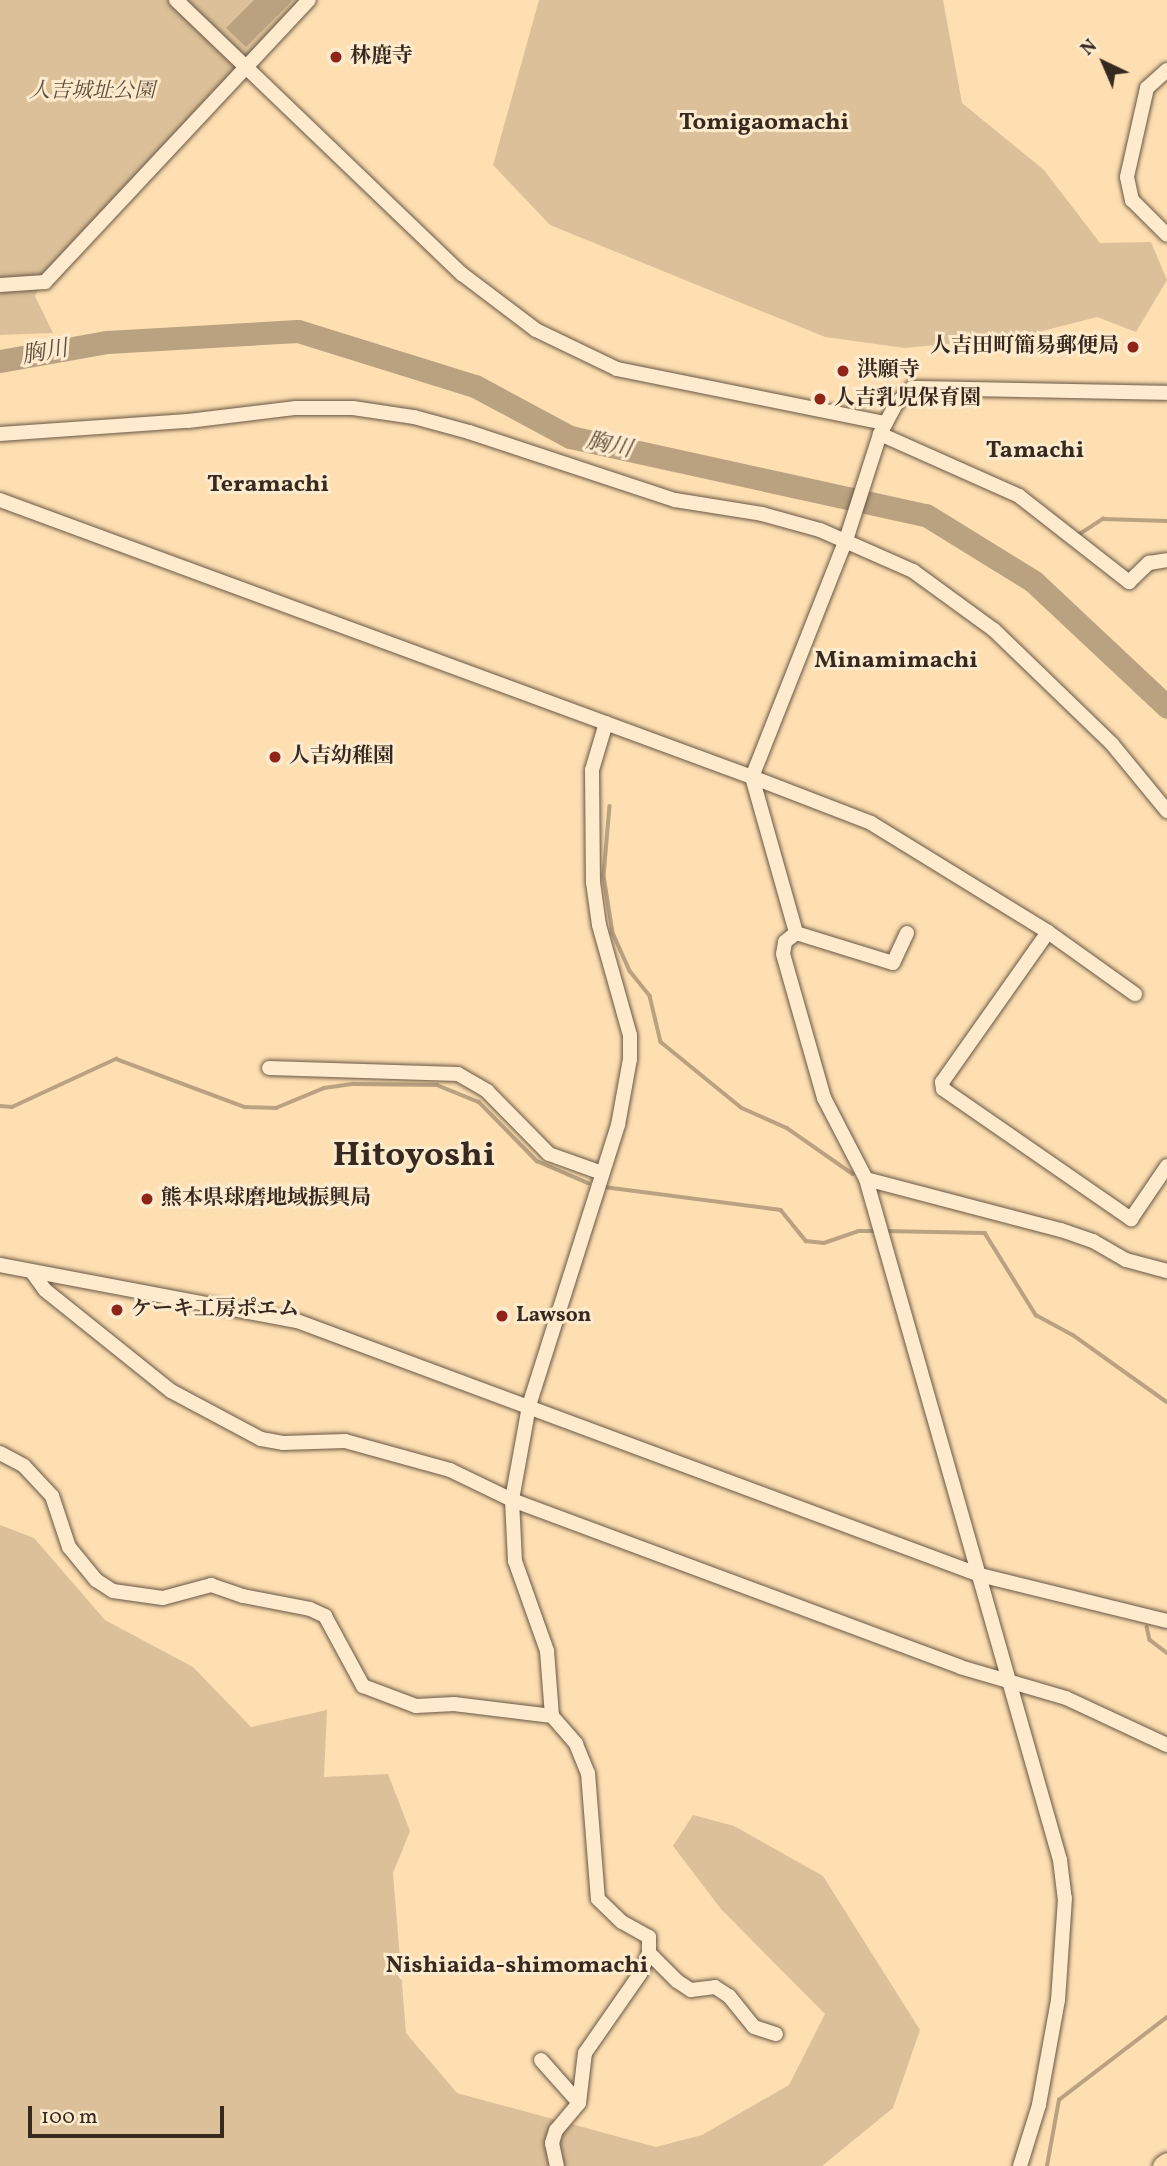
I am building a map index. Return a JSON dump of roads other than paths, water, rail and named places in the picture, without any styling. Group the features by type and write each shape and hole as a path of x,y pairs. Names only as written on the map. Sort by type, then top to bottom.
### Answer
{"highway":[{"path":"1162,2166 1167,2162"}],"street":[{"path":"176,0 462,274 536,330 617,369 883,428 1019,496 1129,582 1149,562 1167,560"},
{"path":"0,285 45,282 247,69 298,3"},
{"path":"1167,70 1147,88 1127,177 1132,200 1167,235"},
{"path":"796,933 752,778 847,535 883,428 912,388 934,385 1167,393"},
{"path":"0,434 177,422 250,411 353,408 414,417 675,500 762,514 847,535 913,571 995,630 1112,744 1167,811"},
{"path":"0,499 871,823 1048,932 1135,994"},
{"path":"557,2166 552,2143 556,2130 579,2103 585,2053 649,1953 649,1937 622,1922 598,1899 588,1773 576,1744 552,1716 547,1651 515,1561 512,1500 529,1406 618,1125 630,1059 630,1035 599,925 593,882 592,770 606,723"},
{"path":"1048,932 942,1082 943,1089 1131,1219 1167,1167"},
{"path":"796,933 893,963 907,933"},
{"path":"796,933 785,942 783,954 824,1098 866,1178 1060,1860 1065,1898 1058,2000 1039,2105 1020,2166"},
{"path":"270,1068 458,1074 487,1091 549,1154 602,1173"},
{"path":"866,1178 1061,1230 1093,1241 1126,1260 1167,1271"},
{"path":"0,1265 297,1321 980,1575 1167,1621"},
{"path":"32,1272 45,1290 171,1391 261,1439 369,1446 450,1470 512,1500 961,1667 1010,1679 1066,1698 1167,1745"},
{"path":"0,1453 24,1466 52,1496 69,1546 96,1580 113,1591 163,1598 211,1585 243,1597 310,1609 325,1616 363,1686 416,1706 454,1704 552,1716"},
{"path":"649,1953 691,1990 715,1987 729,1996 754,2027 776,2034"},
{"path":"541,2060 579,2103"}],"waterway":[{"name":"胸川","path":"0,361 107,342 298,331 475,386 570,437 926,515 1033,581 1167,707"},
{"path":"1078,535 1103,519 1167,521"},
{"path":"610,806 604,876 613,933 630,971 650,996 661,1042 742,1108 787,1128 853,1174"},
{"path":"0,1106 12,1107 116,1059 245,1107 276,1108 324,1088 354,1084 437,1085 479,1102 537,1161 588,1183"},
{"path":"604,1187 781,1210 806,1241 824,1243 858,1231 876,1231"},
{"path":"884,1231 985,1233 1036,1315 1073,1335 1167,1402"},
{"path":"1147,1627 1150,1640 1167,1653"},
{"path":"1047,2166 1059,2100 1167,2017"}],"place":[{"name":"林鹿寺","path":"336,57"},
{"name":"人吉田町簡易郵便局","path":"1133,347"},
{"name":"洪願寺","path":"843,371"},
{"name":"人吉乳児保育園","path":"820,399"},
{"name":"人吉幼稚園","path":"275,757"},
{"name":"熊本県球磨地域振興局","path":"147,1199"},
{"name":"ケーキ工房ポエム","path":"117,1310"},
{"name":"Lawson","path":"502,1316"}],"district":[{"name":"Tomigaomachi","path":"764,124"},
{"name":"Tamachi","path":"1035,452"},
{"name":"Teramachi","path":"268,486"},
{"name":"Minamimachi","path":"896,662"},
{"name":"Hitoyoshi","path":"414,1156"},
{"name":"Nishiaida-shimomachi","path":"517,1967"}],"park label":[{"name":"人吉城址公園","path":"92,92"}]}
